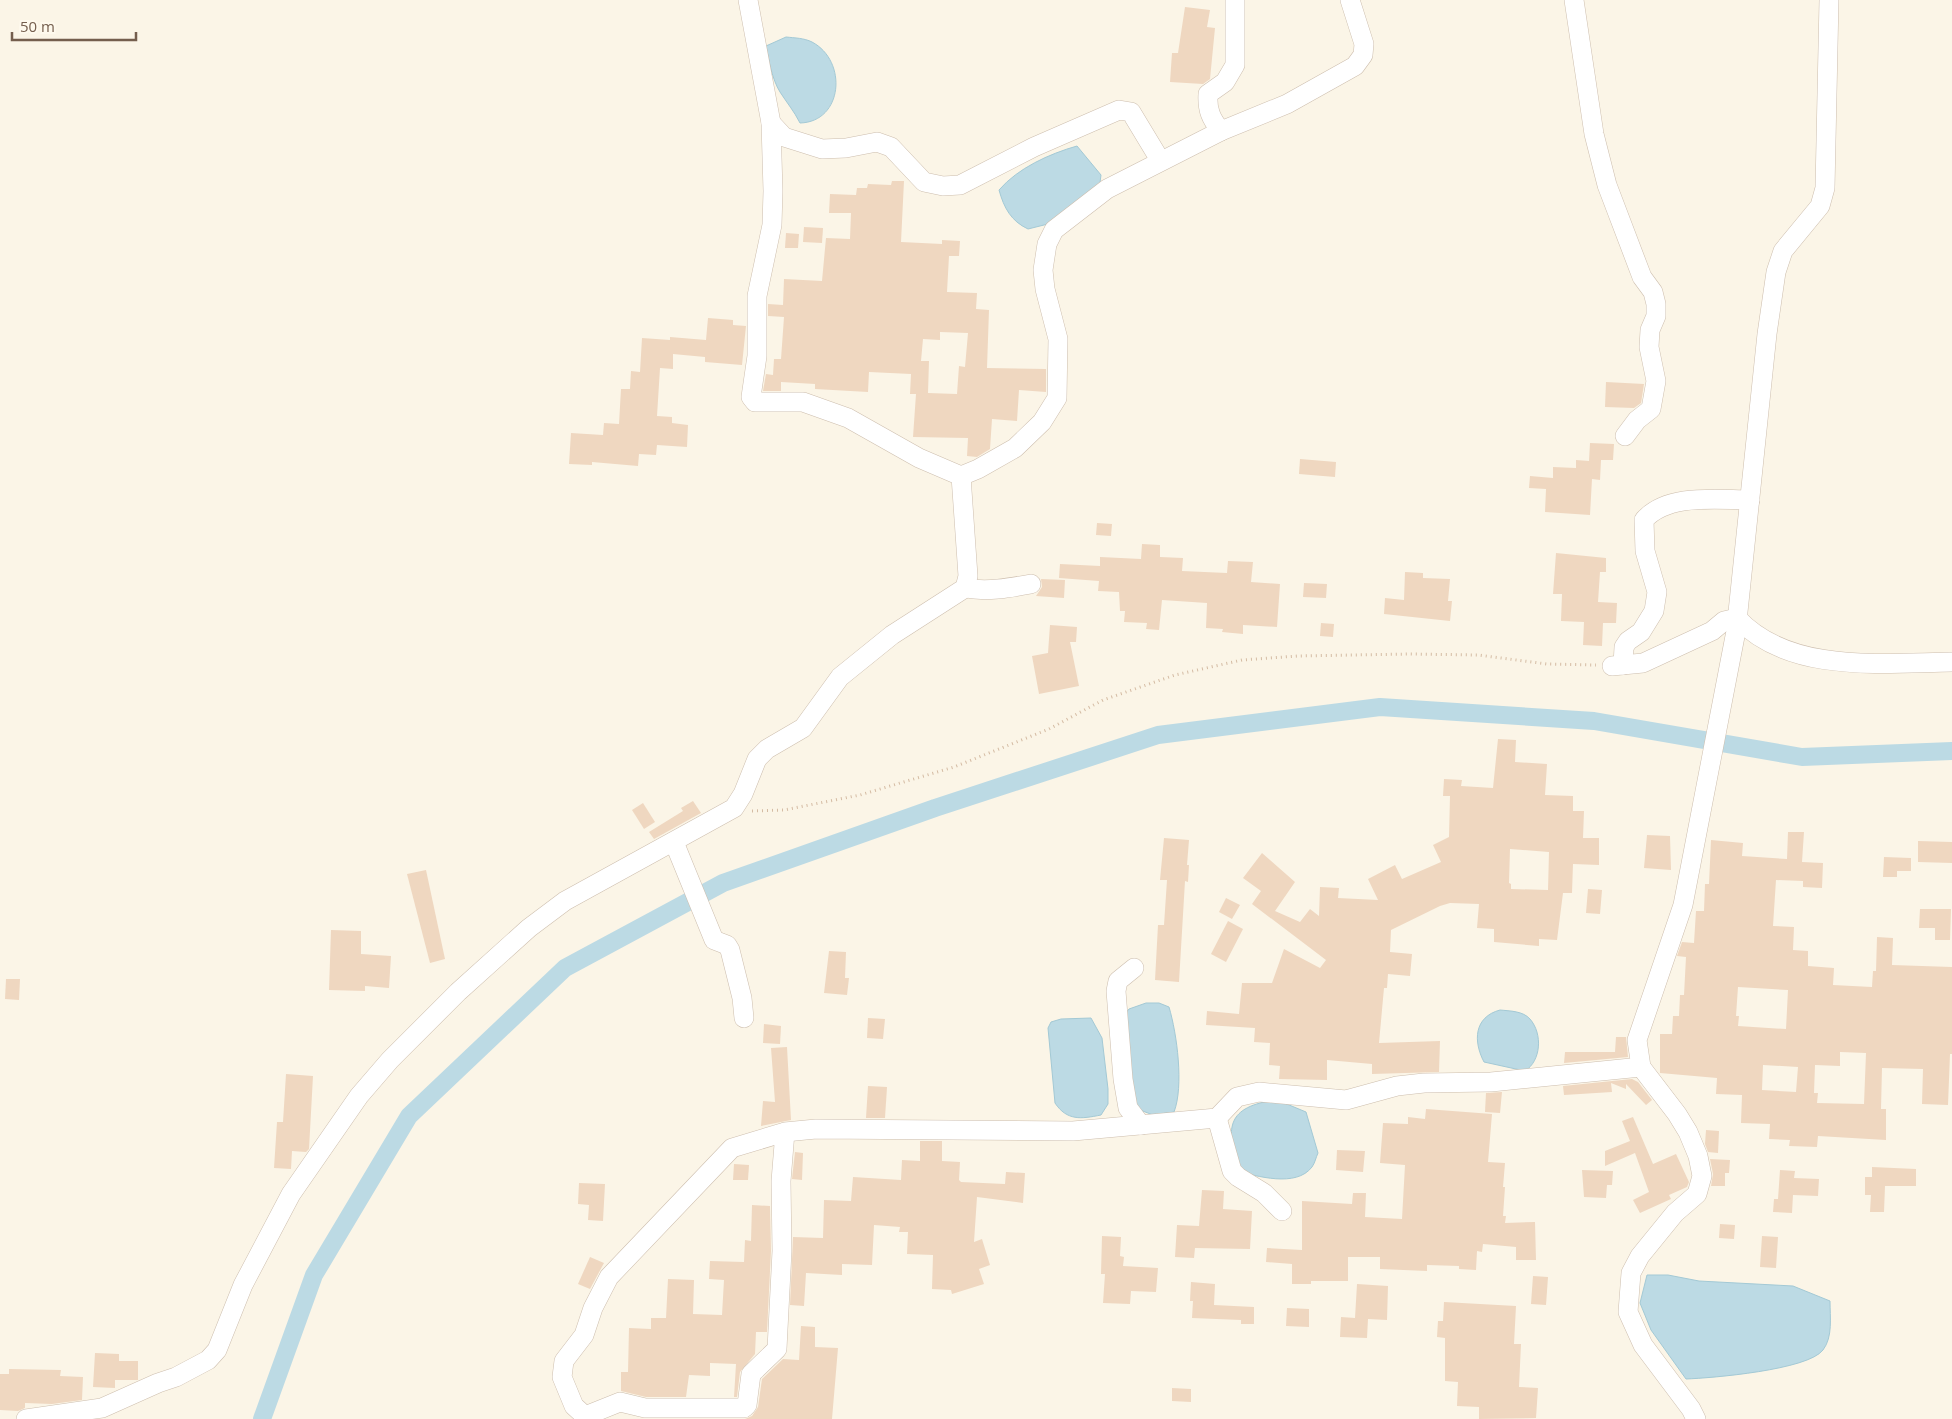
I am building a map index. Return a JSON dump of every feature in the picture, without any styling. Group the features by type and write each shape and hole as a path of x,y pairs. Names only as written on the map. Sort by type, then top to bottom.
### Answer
{"street":[{"path":"748,0 771,123 773,191 772,225 757,296 757,356 750,397 755,402 804,402 848,418 919,458 961,476 978,469 1015,448 1042,422 1057,398 1058,338 1045,289 1043,270 1047,244 1054,230 1074,217 1107,189 1160,160 1287,104 1355,66 1363,55 1364,44 1350,0"},
{"path":"1221,132 1213,122 1207,108 1208,94 1225,82 1235,65 1235,0"},
{"path":"1574,0 1594,134 1607,185 1642,277 1653,292 1656,304 1656,316 1650,330 1649,347 1656,381 1651,408 1637,420 1625,436"},
{"path":"1696,1419 1691,1409 1642,1346 1628,1312 1631,1273 1640,1256 1675,1213 1697,1194 1702,1176 1698,1156 1688,1132 1677,1114 1641,1067 1638,1040 1683,905 1737,624 1767,334 1776,272 1783,251 1820,206 1825,188 1829,0"},
{"path":"771,123 784,138 822,149 846,148 878,142 891,147 924,182 943,186 960,184 1034,147 1119,110 1126,110 1131,112 1160,160"},
{"path":"961,476 968,576 965,588"},
{"path":"1750,500 1693,500 1652,511 1644,520 1645,551 1657,592 1656,601 1654,611 1641,632 1624,646 1617,666 1643,663 1712,631 1724,621 1737,624 1751,633 1807,658 1855,662 1952,662"},
{"path":"26,1419 102,1408 176,1377 208,1360 217,1350 243,1285 291,1194 359,1096 390,1060 458,992 529,928 565,901 675,845 734,808 743,794 757,759 767,750 802,728 840,677 892,635 965,588 978,590 1004,589 1030,584"},
{"path":"675,845 714,940 727,945 730,950 742,998 744,1018"},
{"path":"1134,968 1118,981 1116,991 1123,1079 1128,1108 1141,1125"},
{"path":"785,1132 781,1181 782,1251 777,1349 751,1374 745,1413 644,1408 620,1402 596,1415 585,1416 578,1412 562,1377 564,1362 584,1335 593,1308 609,1277 732,1148 785,1132 882,1129 1073,1131 1141,1125 1217,1118 1237,1097 1259,1092 1346,1100 1398,1086 1424,1083 1500,1081 1641,1067"},
{"path":"1217,1118 1232,1171 1264,1193 1282,1211"}],"path":[{"path":"734,808 758,812 784,810 888,786 954,767 1049,729 1103,700 1175,675 1242,660 1298,656 1478,655 1547,664 1617,666"}],"water":[{"path":"786,37 812,42 824,51 831,63 836,89 832,102 825,113 814,120 800,123 777,87 773,76 766,46"},
{"path":"1077,146 1101,175 1099,190 1048,224 1028,229 1022,226 1006,208 999,190 1015,175 1035,163"},
{"path":"1146,1003 1159,1003 1169,1007 1172,1018 1177,1045 1179,1074 1179,1088 1174,1112 1153,1115 1135,1108 1124,1015 1129,1009"},
{"path":"1500,1010 1524,1014 1530,1019 1537,1032 1537,1054 1530,1067 1525,1071 1484,1062 1480,1054 1477,1038 1481,1024 1491,1013"},
{"path":"1091,1018 1102,1038 1108,1104 1101,1115 1081,1118 1064,1113 1055,1103 1048,1028 1051,1022 1061,1019"},
{"path":"1264,1102 1282,1102 1306,1112 1318,1153 1312,1167 1305,1173 1296,1177 1276,1179 1236,1171 1231,1136 1235,1119 1250,1106"},
{"path":"1647,1275 1668,1275 1699,1281 1793,1286 1830,1301 1830,1327 1826,1345 1814,1357 1780,1368 1759,1372 1686,1379 1651,1330 1640,1303"}],"building":[{"path":"1185,7 1210,10 1207,27 1215,28 1210,79 1203,84 1170,82 1172,53 1178,53"},
{"path":"892,181 904,181 901,242 942,244 942,240 960,241 959,256 949,256 947,292 977,293 976,309 989,310 987,368 1046,369 1046,392 1019,390 1017,421 992,419 990,449 977,457 967,456 968,438 913,437 916,394 910,394 911,374 869,372 868,392 815,389 815,384 781,382 781,391 763,391 766,374 773,375 774,359 781,359 784,317 768,316 768,304 783,305 784,279 822,281 826,238 850,239 851,213 829,213 830,194 856,195 857,188 867,188 868,184 891,185","holes":["940,332 968,333 965,367 959,366 957,394 928,393 929,361 921,361 923,339 940,340"]},
{"path":"804,227 823,228 822,243 803,242"},
{"path":"786,233 799,234 798,248 785,248"},
{"path":"708,318 733,320 733,325 746,326 742,365 705,362 705,357 673,354 673,369 660,368 657,416 672,417 672,423 688,425 687,447 657,445 656,455 639,454 638,466 592,462 592,465 569,464 571,433 603,435 604,423 619,424 621,389 630,389 631,371 640,372 642,338 670,340 670,337 706,340"},
{"path":"1606,382 1644,384 1641,403 1634,408 1605,407"},
{"path":"1590,443 1614,444 1613,460 1601,460 1600,480 1592,479 1590,515 1545,512 1546,489 1529,488 1530,476 1553,478 1553,467 1576,468 1576,460 1589,461"},
{"path":"1300,459 1336,462 1335,477 1299,474"},
{"path":"1097,523 1112,524 1111,536 1096,535"},
{"path":"1142,544 1160,545 1160,557 1183,558 1182,571 1227,573 1228,561 1253,562 1251,582 1280,584 1277,627 1243,625 1243,634 1222,632 1223,629 1206,628 1207,603 1162,600 1159,630 1146,629 1147,623 1124,622 1125,611 1120,611 1119,592 1098,591 1099,581 1059,578 1060,564 1100,566 1100,557 1141,559"},
{"path":"1556,553 1606,558 1606,572 1600,572 1598,602 1617,603 1616,623 1603,623 1602,646 1583,645 1584,622 1561,621 1562,594 1553,594"},
{"path":"1405,572 1423,573 1423,578 1450,579 1448,601 1452,601 1450,621 1384,614 1385,598 1404,600"},
{"path":"1041,579 1065,580 1064,598 1036,596 1042,587"},
{"path":"1304,583 1327,584 1326,598 1303,597"},
{"path":"1321,623 1334,624 1333,637 1320,636"},
{"path":"1050,625 1077,627 1076,642 1070,642 1079,686 1039,694 1032,656 1048,653"},
{"path":"1498,739 1516,740 1515,762 1547,764 1545,795 1573,796 1573,811 1584,811 1583,838 1599,838 1599,865 1573,864 1572,893 1563,893 1557,940 1539,939 1539,946 1494,942 1494,929 1477,928 1479,904 1450,903 1391,930 1390,952 1412,954 1410,976 1388,974 1387,988 1384,988 1379,1043 1440,1041 1439,1072 1372,1074 1372,1064 1327,1060 1327,1080 1279,1079 1280,1066 1269,1065 1270,1043 1254,1042 1255,1028 1206,1025 1207,1011 1239,1014 1242,983 1272,983 1284,949 1320,968 1326,960 1252,904 1261,891 1243,878 1262,853 1295,882 1275,911 1300,922 1310,909 1319,916 1320,887 1339,888 1338,898 1378,900 1368,879 1395,865 1402,879 1441,862 1433,845 1449,837 1450,796 1443,796 1444,779 1462,780 1461,786 1493,788","holes":["1510,849 1549,852 1548,890 1511,889 1511,884 1509,883"]},
{"path":"693,801 701,813 654,839 649,832 683,811 681,808"},
{"path":"643,803 655,822 644,829 632,810"},
{"path":"1788,832 1804,832 1802,862 1823,863 1822,888 1803,887 1803,881 1776,880 1773,926 1794,927 1793,950 1808,951 1808,966 1834,968 1833,985 1872,987 1873,971 1876,971 1877,937 1893,938 1892,965 1952,967 1952,1054 1950,1054 1948,1105 1922,1104 1923,1069 1882,1068 1881,1109 1886,1109 1886,1140 1818,1136 1817,1147 1789,1146 1790,1140 1769,1139 1770,1124 1741,1123 1742,1095 1716,1094 1717,1078 1660,1073 1660,1034 1672,1034 1673,1016 1679,1016 1680,995 1684,995 1686,957 1677,956 1682,942 1694,943 1696,911 1704,911 1705,884 1709,884 1711,840 1743,843 1742,856 1787,859","holes":["1738,987 1788,990 1786,1029 1738,1026 1739,1016 1736,1016","1840,1052 1866,1053 1864,1104 1817,1103 1818,1093 1814,1093 1815,1065 1840,1066","1763,1065 1798,1067 1796,1092 1762,1090"]},
{"path":"1647,835 1670,836 1671,870 1644,868"},
{"path":"1164,838 1189,840 1188,882 1185,881 1179,982 1155,980 1158,925 1164,925 1167,880 1160,880"},
{"path":"1918,841 1952,842 1952,863 1918,862"},
{"path":"1884,857 1911,858 1911,871 1897,871 1897,877 1883,877"},
{"path":"426,870 445,959 430,963 407,874"},
{"path":"1588,889 1602,890 1600,914 1586,913"},
{"path":"1226,898 1240,905 1232,919 1219,912"},
{"path":"1920,909 1951,909 1950,940 1935,940 1935,928 1919,928"},
{"path":"1228,921 1243,929 1226,962 1211,954"},
{"path":"331,930 361,931 361,954 391,956 389,988 365,986 365,991 329,990"},
{"path":"829,951 846,952 845,978 849,978 847,995 824,993"},
{"path":"6,979 20,979 19,1000 5,999"},
{"path":"868,1018 885,1019 883,1039 867,1038"},
{"path":"764,1024 781,1026 780,1044 763,1043"},
{"path":"1616,1037 1626,1037 1628,1057 1564,1063 1565,1052 1615,1052"},
{"path":"787,1047 791,1120 761,1126 763,1101 775,1102 771,1048"},
{"path":"286,1074 313,1076 309,1149 306,1152 292,1151 291,1169 274,1168 277,1122 283,1122"},
{"path":"1632,1079 1638,1082 1652,1100 1646,1105 1626,1084 1626,1089 1611,1083 1612,1092 1564,1095 1563,1086"},
{"path":"868,1086 887,1087 885,1118 866,1118"},
{"path":"1502,1092 1500,1113 1485,1112 1486,1093"},
{"path":"1426,1109 1492,1114 1488,1162 1505,1163 1503,1216 1506,1216 1505,1223 1535,1222 1536,1260 1516,1260 1516,1247 1483,1244 1482,1252 1477,1251 1476,1270 1459,1269 1459,1266 1427,1265 1427,1271 1380,1269 1380,1257 1348,1257 1348,1281 1311,1281 1311,1284 1292,1284 1292,1264 1266,1262 1267,1248 1302,1250 1302,1201 1352,1204 1353,1193 1366,1193 1365,1217 1402,1219 1405,1165 1380,1163 1383,1123 1408,1124 1408,1117 1425,1119"},
{"path":"1633,1117 1653,1164 1676,1154 1689,1182 1687,1187 1669,1195 1671,1199 1640,1213 1633,1200 1649,1192 1635,1153 1605,1166 1605,1151 1630,1141 1622,1121"},
{"path":"1706,1130 1719,1131 1718,1153 1708,1152 1705,1144"},
{"path":"920,1141 942,1141 942,1161 960,1162 959,1180 961,1182 1005,1184 1006,1172 1025,1173 1023,1203 977,1197 974,1242 982,1239 990,1265 979,1269 984,1284 952,1294 951,1290 932,1289 933,1255 907,1254 908,1232 899,1232 900,1227 874,1225 872,1265 842,1264 842,1275 806,1273 804,1306 790,1305 793,1237 823,1238 824,1200 851,1201 853,1177 901,1180 902,1160 920,1161"},
{"path":"1337,1150 1365,1151 1363,1172 1336,1170"},
{"path":"795,1152 803,1153 802,1180 792,1179"},
{"path":"1710,1159 1730,1160 1729,1173 1725,1173 1725,1186 1711,1186 1713,1174"},
{"path":"734,1164 749,1165 748,1180 733,1180"},
{"path":"1872,1167 1916,1169 1916,1186 1885,1186 1884,1212 1870,1212 1871,1195 1865,1195 1865,1177 1872,1177"},
{"path":"1582,1170 1613,1171 1612,1185 1607,1185 1606,1198 1584,1197"},
{"path":"1780,1170 1795,1171 1794,1178 1819,1179 1818,1196 1793,1195 1792,1213 1773,1212 1774,1199 1778,1199"},
{"path":"579,1183 605,1184 603,1221 588,1220 589,1205 578,1204"},
{"path":"1202,1190 1224,1191 1223,1209 1252,1211 1250,1249 1195,1248 1194,1258 1175,1257 1177,1225 1199,1226"},
{"path":"752,1205 770,1206 771,1251 767,1332 756,1332 755,1354 740,1372 737,1397 734,1397 736,1364 710,1363 710,1376 689,1375 686,1397 646,1397 621,1391 621,1372 628,1372 629,1328 651,1329 651,1318 666,1318 668,1279 694,1280 693,1314 722,1315 724,1280 709,1279 710,1261 744,1262 745,1240 751,1241"},
{"path":"1720,1224 1735,1225 1734,1239 1719,1238"},
{"path":"1102,1236 1121,1237 1120,1256 1124,1257 1123,1266 1158,1268 1156,1292 1131,1291 1130,1304 1103,1303 1105,1274 1101,1274"},
{"path":"1762,1236 1778,1237 1776,1268 1760,1267"},
{"path":"590,1257 604,1263 590,1289 578,1284"},
{"path":"1533,1276 1548,1277 1546,1305 1531,1304"},
{"path":"1191,1282 1215,1284 1214,1305 1254,1307 1254,1324 1241,1324 1241,1320 1192,1318 1193,1301 1190,1301"},
{"path":"1357,1284 1388,1286 1387,1320 1368,1319 1367,1338 1340,1337 1341,1317 1355,1318"},
{"path":"1444,1302 1516,1306 1514,1344 1521,1344 1519,1387 1538,1388 1536,1418 1479,1419 1479,1407 1457,1406 1458,1382 1445,1381 1445,1338 1437,1337 1438,1321 1443,1321"},
{"path":"1287,1308 1309,1309 1309,1327 1286,1326"},
{"path":"801,1326 815,1327 815,1347 838,1348 832,1419 745,1419 752,1416 758,1407 762,1379 783,1359 799,1360"},
{"path":"95,1353 119,1354 119,1361 138,1361 138,1380 115,1380 115,1388 93,1387"},
{"path":"9,1369 61,1370 60,1376 83,1377 82,1400 52,1404 25,1403 25,1408 18,1411 0,1410 0,1374 9,1374"},
{"path":"1172,1388 1191,1389 1191,1402 1172,1401"}],"waterway":[{"path":"262,1419 314,1275 409,1116 565,968 723,883 935,808 1158,735 1380,707 1594,721 1802,757 1952,751"}]}
